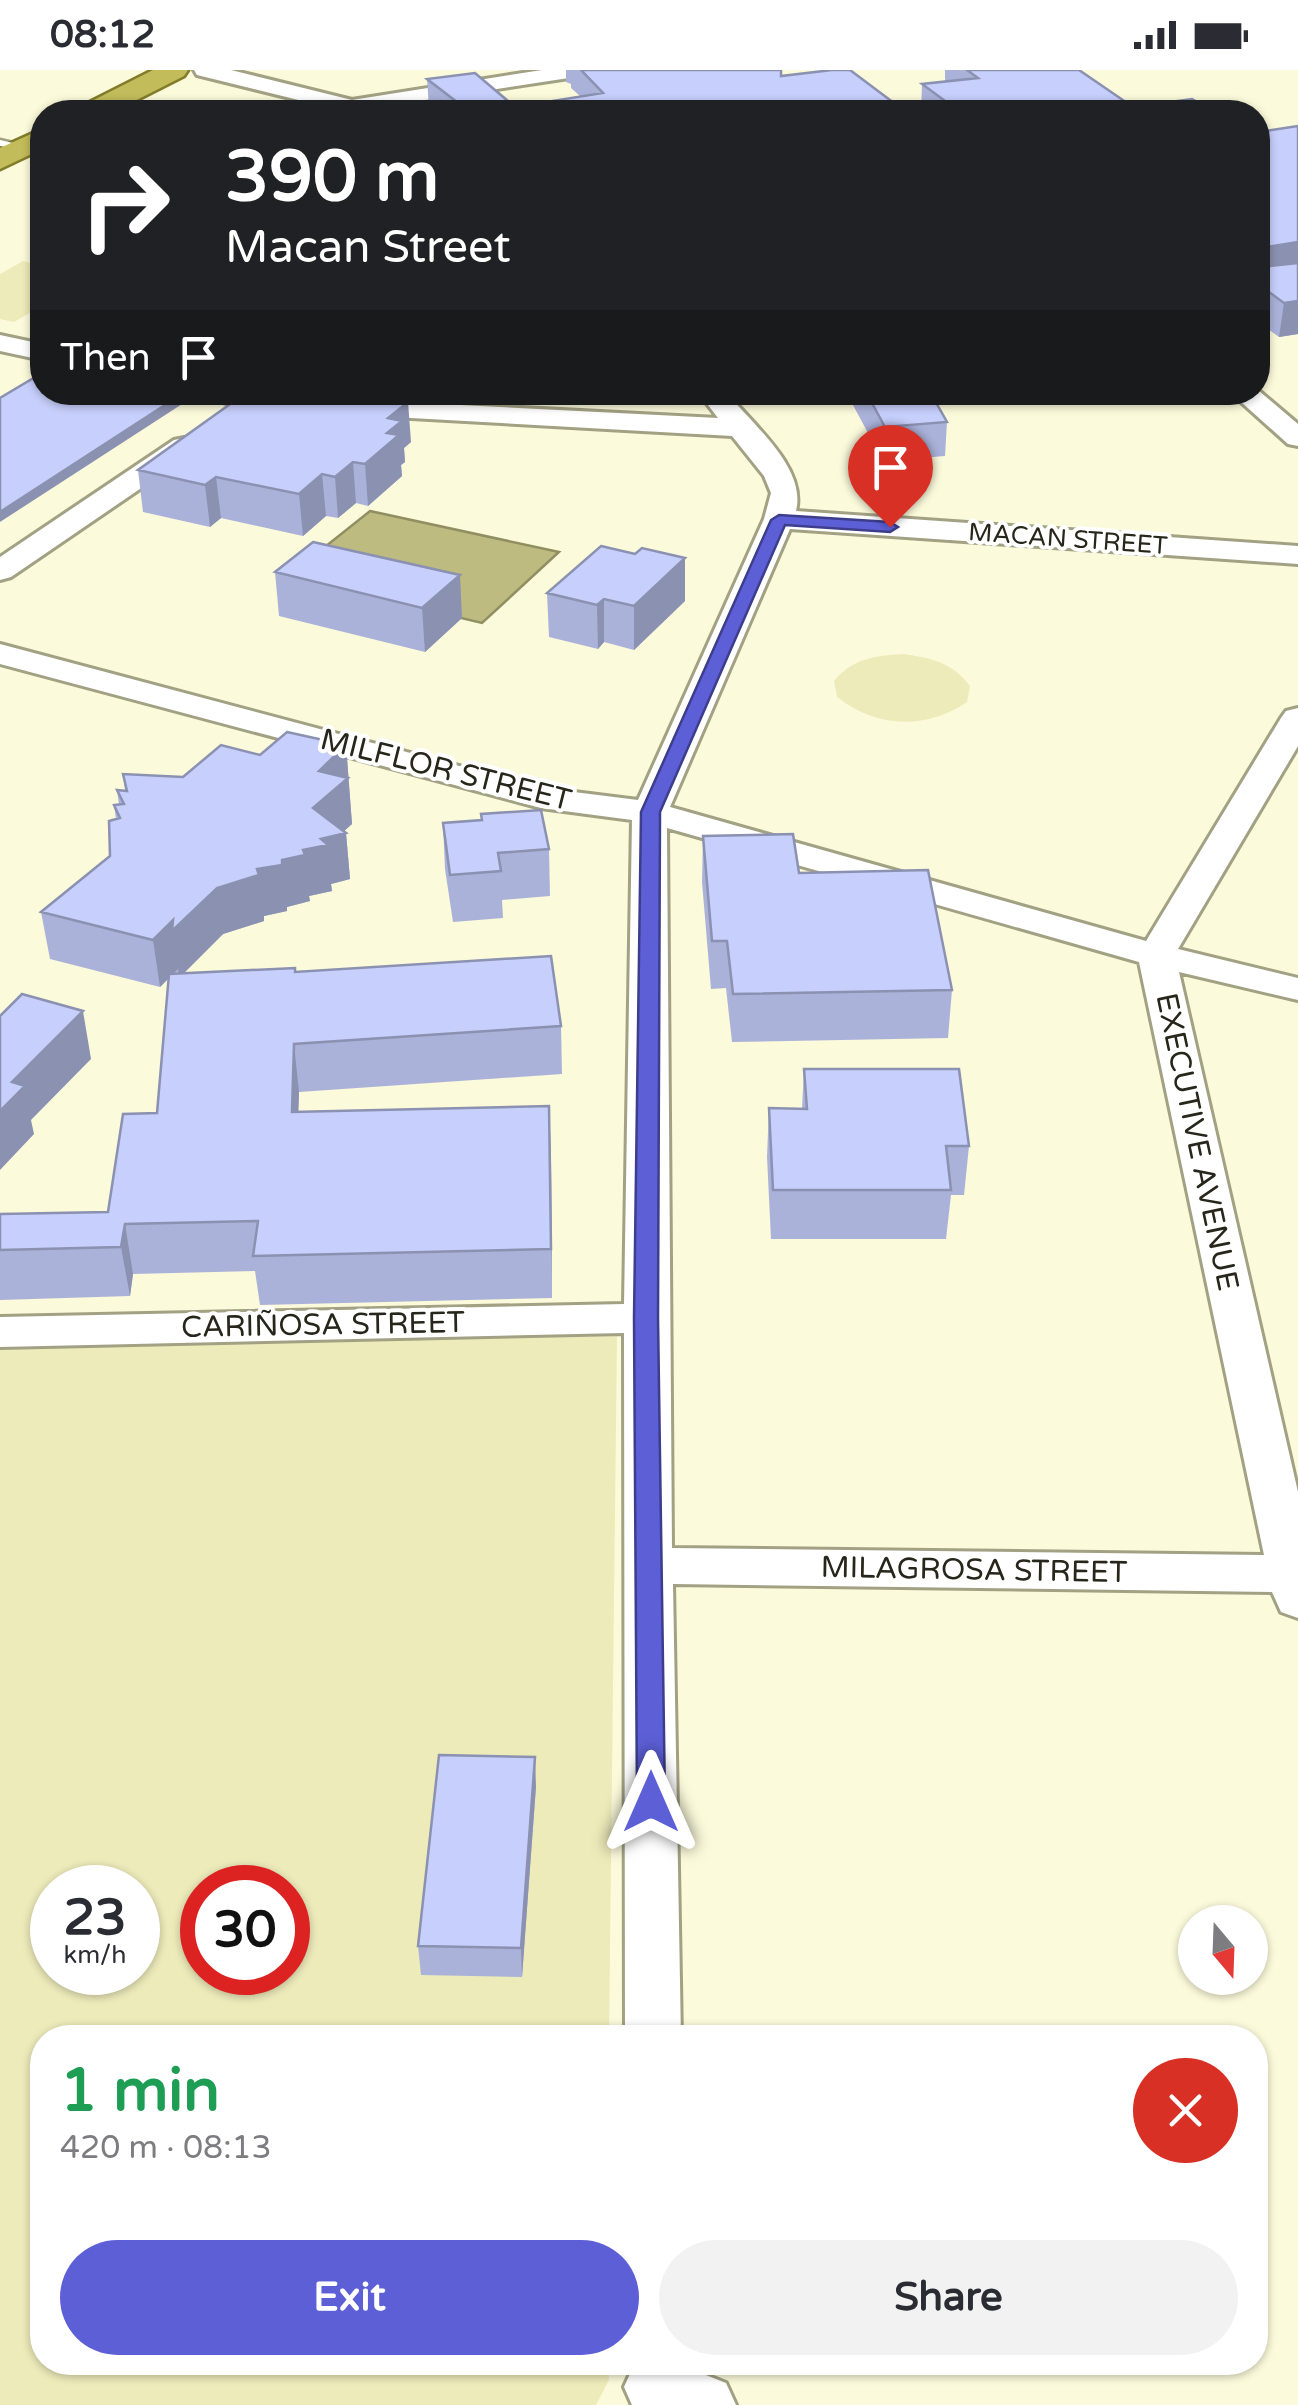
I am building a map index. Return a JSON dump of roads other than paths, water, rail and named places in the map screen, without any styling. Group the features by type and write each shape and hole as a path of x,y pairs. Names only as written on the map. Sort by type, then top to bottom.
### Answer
{"highway":[{"path":"115,100 174,70"}],"street":[{"path":"205,70 318,100"},
{"path":"319,80 466,70"},
{"path":"412,100 582,70"},
{"path":"319,80 344,100"},
{"path":"0,342 30,349"},
{"path":"0,571 213,416 239,405"},
{"path":"338,405 740,428"},
{"path":"653,2025 646,1318 650,812 786,501 784,485 721,405"},
{"path":"1259,405 1298,438"},
{"name":"MACAN STREET","path":"779,520 1298,554"},
{"name":"MILFLOR STREET","path":"0,654 541,798 650,812 1156,955 1298,989"},
{"name":"EXECUTIVE AVENUE","path":"1296,1582 1156,955 1298,718"},
{"name":"CARIÑOSA STREET","path":"0,1332 646,1318"},
{"name":"MILAGROSA STREET","path":"649,1566 1296,1582"}]}
